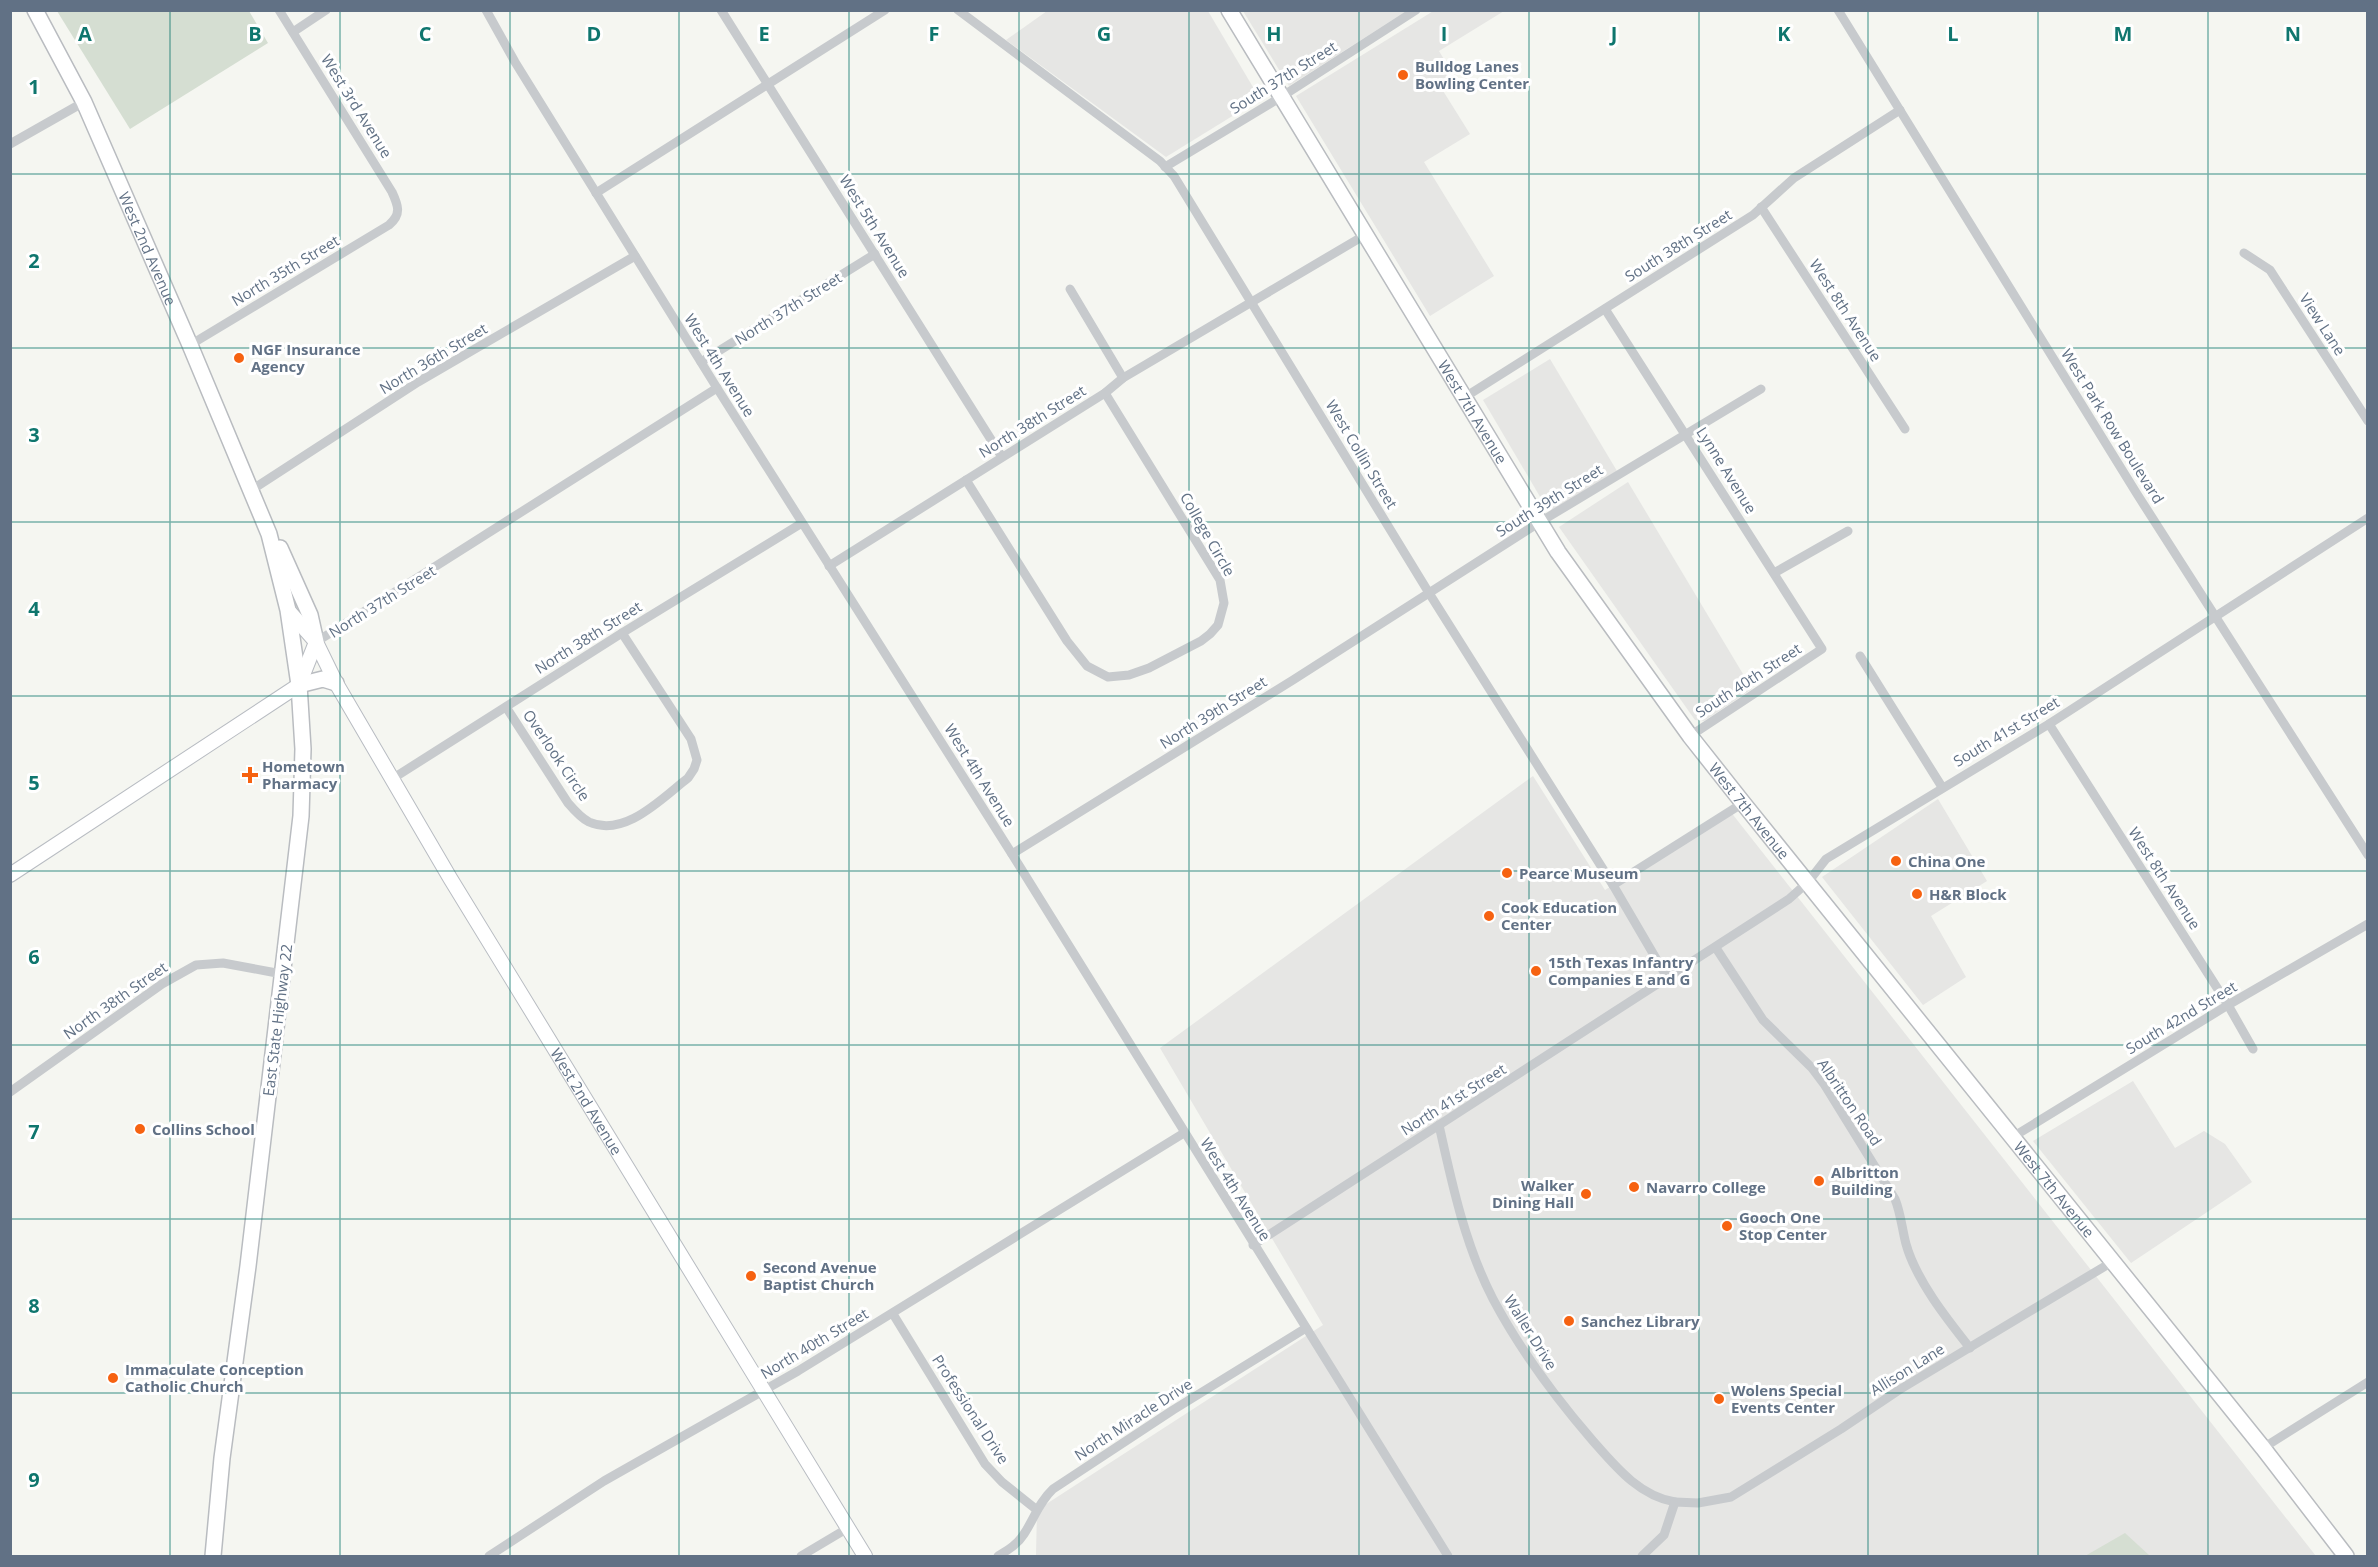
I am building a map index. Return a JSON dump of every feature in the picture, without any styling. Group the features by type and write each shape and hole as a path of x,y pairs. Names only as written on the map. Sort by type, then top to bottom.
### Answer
{"main road":[{"name":"West 2nd Avenue","path":"35,10 84,102 190,345 250,491"},
{"name":"West 7th Avenue","path":"1229,10 1540,522 1597,608 1690,736 2011,1138 2263,1448 2346,1557"},
{"name":"East State Highway 22","path":"213,1555 222,1458 248,1266 301,816 303,749 299,686 288,610 269,534 250,491"},
{"path":"269,534 280,548 310,615 316,642"},
{"path":"299,686 312,680 323,679 336,683"}],"street":[{"name":"West 3rd Avenue","path":"279,10 392,192 399,206 395,220"},
{"path":"292,32 326,10"},
{"name":"West 4th Avenue","path":"486,10 700,362 1012,854 1448,1557"},
{"name":"West 5th Avenue","path":"721,10 1002,457"},
{"path":"596,193 885,10"},
{"name":"West Collin Street","path":"958,10 1174,176 1429,593 1613,885 1668,979"},
{"name":"South 37th Street","path":"1165,167 1416,10"},
{"name":"West Park Row Boulevard","path":"1838,10 2215,618 2367,855"},
{"path":"10,144 84,102"},
{"name":"South 38th Street","path":"1465,397 1753,215 1794,178 1900,110"},
{"name":"West 8th Avenue","path":"1761,207 1905,429"},
{"name":"North 35th Street","path":"190,345 395,220"},
{"path":"1251,301 1365,235"},
{"name":"View Lane","path":"2244,253 2270,270 2367,421"},
{"name":"North 37th Street","path":"700,362 875,254"},
{"name":"North 36th Street","path":"250,491 418,382 635,256"},
{"path":"1070,289 1123,378"},
{"name":"North 38th Street","path":"829,566 1105,393 1123,378 1251,301"},
{"name":"Lynne Avenue","path":"1605,309 1822,649"},
{"name":"North 37th Street","path":"299,686 316,642 717,388"},
{"name":"South 39th Street","path":"1429,593 1540,522 1761,389"},
{"name":"College Circle","path":"966,480 1067,641 1087,666 1108,677 1129,675 1149,668 1201,641 1218,625 1224,603 1220,580 1105,393"},
{"name":"South 41st Street","path":"1668,979 1789,899 1808,882 1826,859 2049,724 2367,518"},
{"name":"North 38th Street","path":"392,779 622,633 802,523"},
{"path":"1774,573 1848,531"},
{"name":"North 39th Street","path":"1012,854 1429,593"},
{"name":"West 2nd Avenue","path":"288,610 316,642 336,683 450,878 866,1557"},
{"name":"Overlook Circle","path":"506,707 568,803 578,814 587,821 608,825 621,824 634,818 688,778 697,760 691,739 622,633"},
{"name":"South 40th Street","path":"1690,736 1822,649"},
{"path":"1860,656 1942,787"},
{"path":"10,875 299,686"},
{"name":"West 8th Avenue","path":"2049,724 2228,1005 2253,1049"},
{"path":"1613,885 1743,803"},
{"name":"South 42nd Street","path":"2011,1138 2228,1005 2367,924"},
{"name":"Albritton Road","path":"1716,948 1763,1020 1812,1068 1824,1084 1895,1199 1900,1212 1906,1245 1920,1276 1970,1348"},
{"name":"North 38th Street","path":"10,1092 162,984 196,965 223,963 282,974"},
{"name":"North 41st Street","path":"1253,1245 1668,979"},
{"name":"Waller Drive","path":"1439,1125 1454,1192 1476,1260 1493,1298 1536,1370 1572,1417 1622,1474 1639,1487 1667,1501 1675,1502"},
{"name":"North 40th Street","path":"489,1557 604,1481 763,1391 892,1314 1184,1133"},
{"name":"Allison Lane","path":"1675,1502 1713,1502 1731,1497 1841,1430 1899,1390 2112,1262"},
{"name":"Professional Drive","path":"892,1314 985,1464 1002,1482 1037,1510"},
{"name":"North Miracle Drive","path":"998,1557 1020,1539 1046,1495 1053,1489 1173,1410 1306,1328"},
{"path":"2263,1448 2367,1383"},
{"path":"1642,1557 1664,1535 1675,1502"},
{"path":"801,1557 848,1528"}],"shaded area":[{"path":"1408,10 1289,86 1243,11"},
{"path":"1435,10 1504,11 1439,51 1454,76 1440,86 1470,134 1424,162 1494,276 1430,316 1296,96"},
{"path":"57,11 249,11 268,43 130,129"},
{"path":"1047,11 1208,11 1260,99 1166,157 1006,40"},
{"path":"1550,359 1617,471 1549,512 1483,400"},
{"path":"1628,482 1752,689 1704,721 1695,720 1559,527"},
{"name":"Navarro College","path":"1533,776 1605,890 1730,811 2316,1556 1034,1556 1036,1555 1037,1510 1323,1325 1160,1048"},
{"path":"1938,799 1987,881 1931,916 1966,977 1923,1005 1822,877"},
{"path":"2133,1081 2175,1148 2204,1131 2225,1144 2252,1182 2131,1263 2033,1141"},
{"path":"2125,1533 2150,1556 2085,1556"}],"place":[{"name":"Bulldog Lanes Bowling Center","path":"1403,75"},
{"name":"NGF Insurance Agency","path":"239,358"},
{"name":"Hometown Pharmacy","path":"250,775"},
{"name":"China One","path":"1896,861"},
{"name":"Pearce Museum","path":"1507,873"},
{"name":"H&R Block","path":"1917,894"},
{"name":"Cook Education Center","path":"1489,916"},
{"name":"15th Texas Infantry Companies E and G","path":"1536,971"},
{"name":"Collins School","path":"140,1129"},
{"name":"Albritton Building","path":"1819,1181"},
{"name":"Navarro College","path":"1634,1187"},
{"name":"Walker Dining Hall","path":"1586,1194"},
{"name":"Gooch One Stop Center","path":"1727,1226"},
{"name":"Second Avenue Baptist Church","path":"751,1276"},
{"name":"Sanchez Library","path":"1569,1321"},
{"name":"Immaculate Conception Catholic Church","path":"113,1378"},
{"name":"Wolens Special Events Center","path":"1719,1399"}]}
